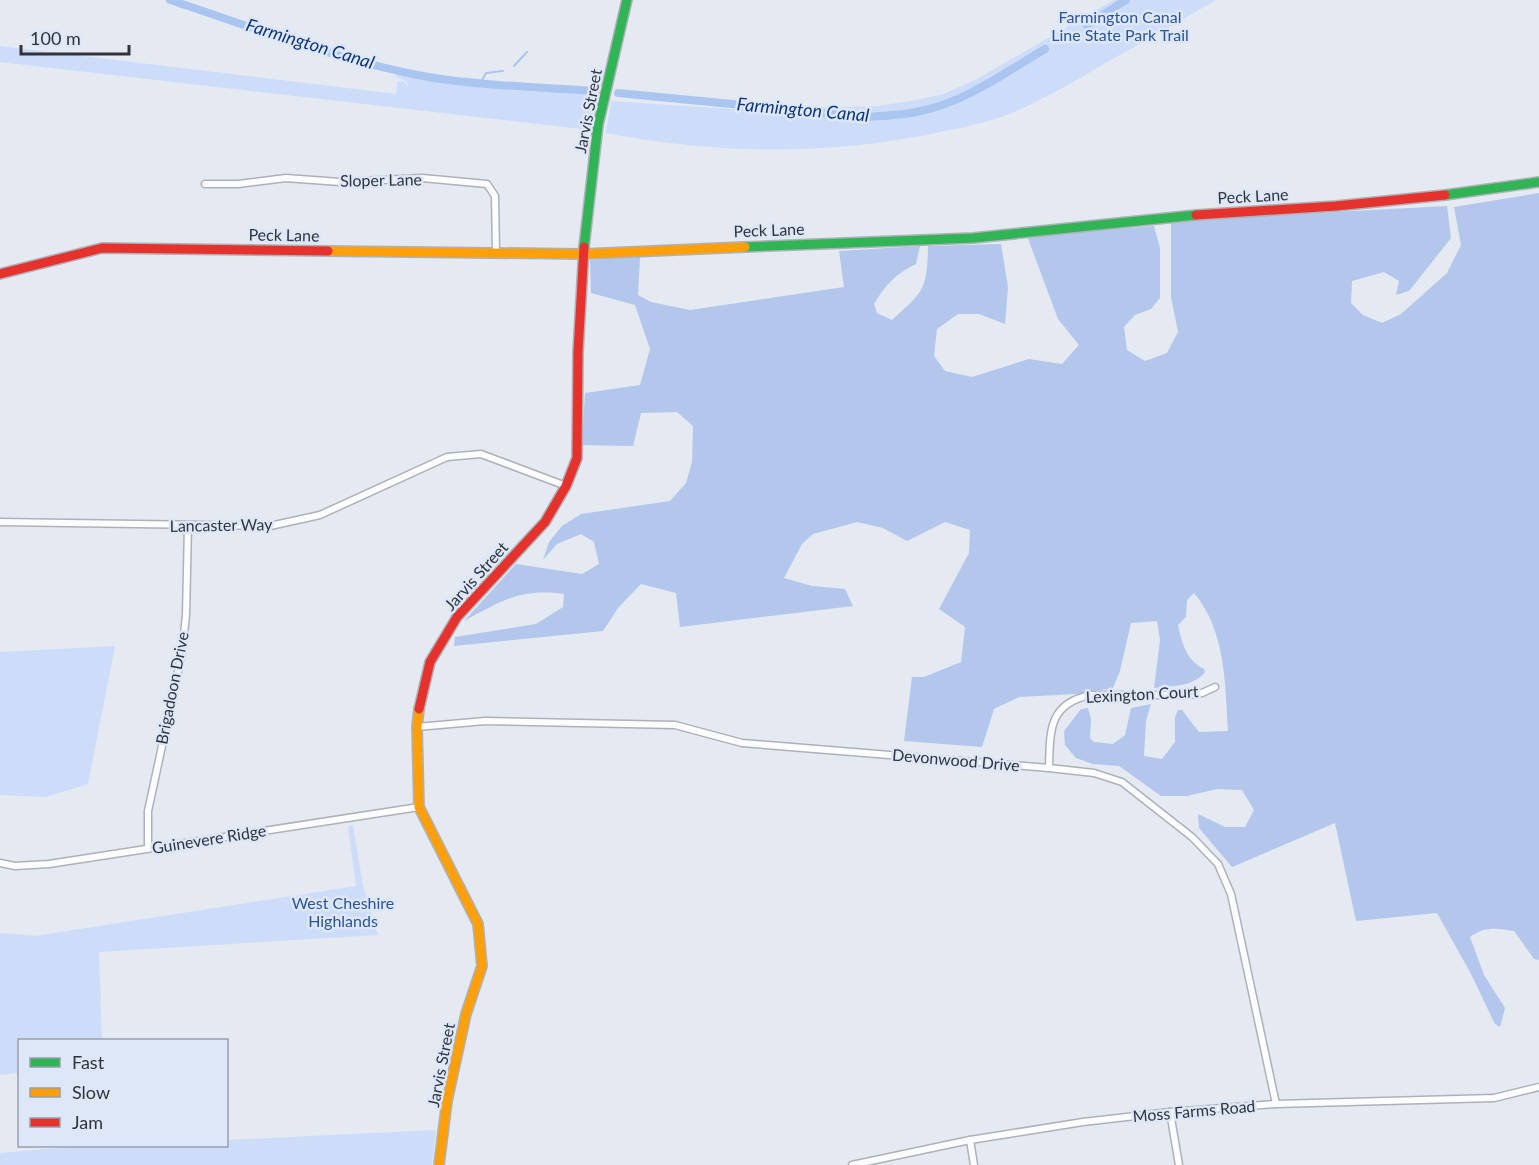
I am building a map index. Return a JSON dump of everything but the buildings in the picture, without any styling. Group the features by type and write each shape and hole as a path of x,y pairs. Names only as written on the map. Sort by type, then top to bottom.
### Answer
{"street":[{"name":"Jarvis Street","path":"439,1165 451,1084 466,1014 482,966 478,924 419,807 417,727 421,696 430,662 458,617 545,522 566,486 577,458 578,352 583,254 598,125 627,0"},
{"name":"Sloper Lane","path":"206,184 238,184 286,178 340,182 422,178 487,184 495,196 496,252"},
{"name":"Peck Lane","path":"0,274 102,248 583,254 972,238 1216,213 1427,198 1539,182"},
{"name":"Lancaster Way","path":"0,522 270,526 320,515 447,457 481,454 566,486"},
{"name":"Brigadoon Drive","path":"148,848 148,811 182,652 186,615 188,526"},
{"name":"Lexington Court","path":"1049,768 1053,720 1068,703 1078,698 1091,695 1189,695 1202,693 1215,687"},
{"name":"Devonwood Drive","path":"417,727 485,721 675,725 742,742 1049,768 1094,773 1122,782 1192,837 1218,864 1231,894 1276,1104"},
{"name":"Guinevere Ridge","path":"0,863 15,866 49,864 419,807"},
{"name":"Moss Farms Road","path":"852,1165 970,1140 1083,1122 1170,1112 1276,1104 1494,1098 1539,1087"},
{"path":"1170,1112 1179,1165"},
{"path":"970,1140 974,1165"}],"green space":[{"name":"Farmington Canal Line State Park Trail","path":"1114,0 1216,0 1045,98 982,123 894,140 812,149 771,150 688,145 606,133 611,101 745,110 878,106 943,94 975,80"},
{"path":"0,46 396,94 398,81 404,82 409,88 406,81 395,76 400,73 409,76 416,74 423,81 437,79 457,84 495,88 551,89 558,86 570,90 596,92 590,130 0,62"},
{"path":"115,646 88,784 46,797 0,795 0,652"},
{"name":"West Cheshire Highlands","path":"353,825 363,886 378,935 99,952 102,1039 18,1039 18,1073 0,1075 0,933 35,936 356,886 348,826"},
{"path":"436,1130 432,1165 0,1165 0,1153 69,1147 228,1147 228,1140"}],"shaded area":[{"path":"1539,193 1539,960 1534,959 1514,931 1491,929 1480,931 1470,937 1484,975 1505,1008 1500,1027 1495,1024 1470,972 1437,913 1356,921 1335,823 1232,867 1199,828 1198,814 1225,827 1245,827 1254,810 1242,790 1217,789 1187,796 1161,796 1119,766 1093,764 1076,758 1065,745 1064,731 1081,709 1088,708 1091,719 1090,738 1094,742 1113,744 1125,735 1131,708 1151,704 1146,721 1144,756 1162,759 1175,742 1175,717 1178,710 1182,710 1199,732 1228,731 1222,659 1218,641 1205,608 1194,593 1187,600 1186,617 1178,625 1189,656 1204,669 1205,672 1200,677 1182,685 1154,688 1160,640 1157,621 1131,623 1120,671 1113,688 1076,694 1019,697 994,709 982,747 904,741 912,677 924,677 961,662 965,627 939,609 969,553 970,530 945,522 907,541 883,528 857,522 813,534 802,544 784,578 812,586 845,589 853,606 680,627 676,593 641,584 618,608 603,631 454,646 455,637 536,624 563,607 564,594 535,593 500,602 464,621 516,564 582,574 599,564 594,542 581,534 557,544 543,560 549,542 562,526 581,514 670,501 686,483 692,462 693,426 677,412 641,413 633,446 582,445 585,393 640,385 650,349 635,305 591,293 590,260 640,257 638,295 651,302 690,310 844,287 839,251 920,246 916,264 892,280 874,304 877,313 892,320 922,289 925,281 928,246 1001,244 1008,287 1005,324 979,314 958,314 937,329 934,356 945,371 972,377 1029,359 1062,364 1079,345 1058,319 1027,236 1154,226 1160,248 1160,298 1151,309 1135,315 1124,327 1127,350 1145,361 1167,353 1178,332 1171,297 1171,221 1447,206 1451,238 1409,291 1396,295 1399,281 1384,272 1352,281 1351,303 1363,315 1382,323 1401,314 1447,273 1461,245 1454,207"}],"waterway":[{"name":"Farmington Canal","path":"170,0 298,43 395,70 470,82 596,91"},
{"name":"Farmington Canal","path":"1087,25 1126,0"},
{"name":"Farmington Canal","path":"618,93 866,117 894,115 921,111 953,101 985,85 1045,49"},
{"path":"514,66 527,52"},
{"path":"480,84 486,73 503,71"}],"traffic: fast":[{"path":"584,247 598,125 627,0"},
{"path":"1445,195 1539,182"},
{"path":"745,247 973,238 1196,215"}],"traffic: slow":[{"path":"328,251 583,254 745,247"},
{"path":"419,709 417,727 419,807 478,924 482,966 466,1014 447,1101 439,1165"}],"traffic: jam":[{"path":"1196,215 1336,206 1445,195"},
{"path":"419,709 430,662 457,617 545,522 566,486 577,458 578,352 584,247"},
{"path":"0,274 102,248 328,251"}]}
